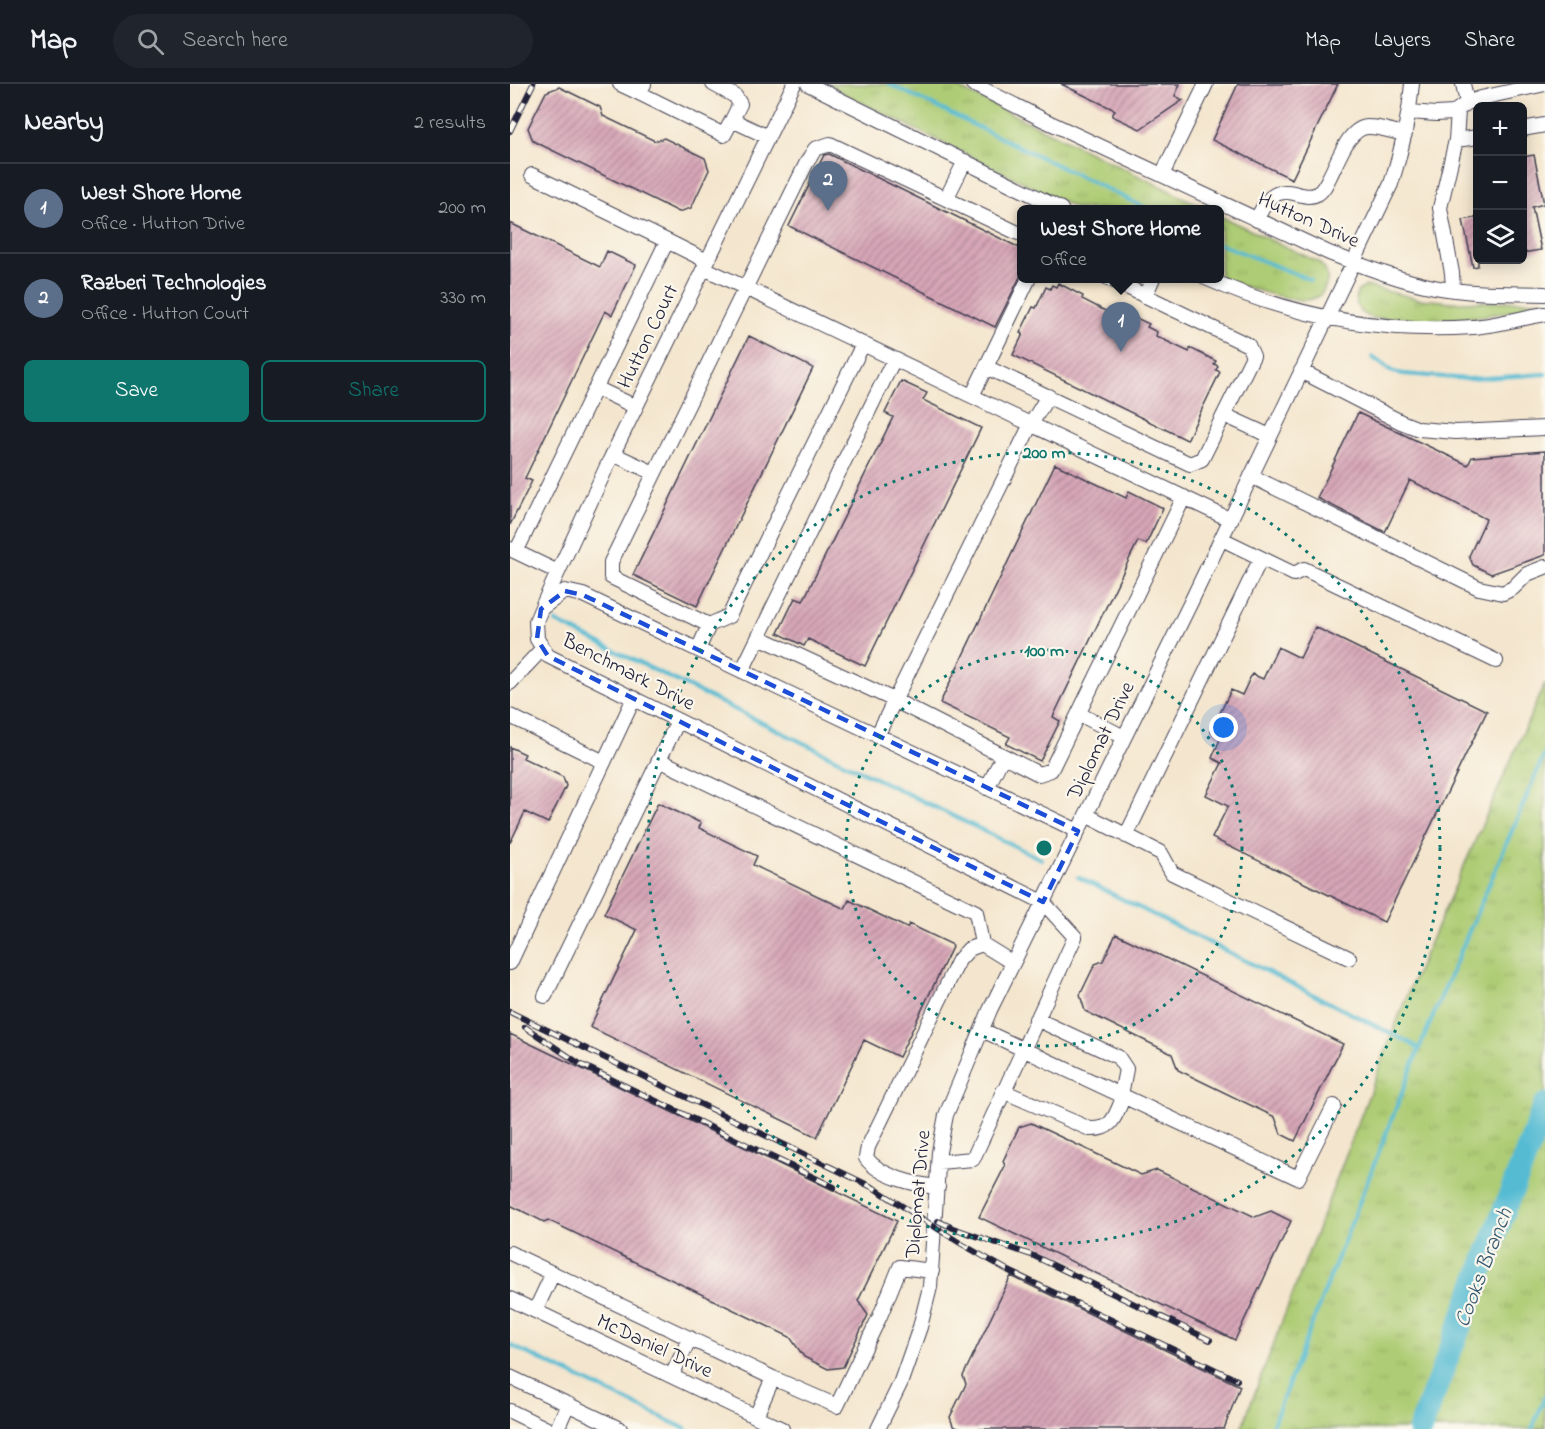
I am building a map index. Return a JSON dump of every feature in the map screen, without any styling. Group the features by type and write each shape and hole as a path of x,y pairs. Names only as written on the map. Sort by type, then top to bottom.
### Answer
{"street":[{"path":"620,84 642,89 724,135 740,104 735,96 713,84"},
{"name":"Hutton Court","path":"541,609 613,454 794,84"},
{"path":"808,84 1051,205"},
{"name":"Hutton Drive","path":"973,84 1257,220 1353,262 1435,287 1492,293 1545,294"},
{"path":"1162,175 1206,84"},
{"name":"Diplomat Drive","path":"879,1428 900,1384 920,1327 930,1287 939,1162 946,1115 1013,963 1222,539 1391,183 1410,112 1412,84"},
{"path":"1453,289 1440,208 1456,140 1462,107 1463,84"},
{"path":"1410,112 1436,114 1462,107 1481,98 1545,84"},
{"path":"732,120 768,136"},
{"path":"1527,128 1545,125"},
{"path":"1257,220 1266,200 1277,194 1290,192 1311,196 1319,194 1326,185 1349,139 1357,130 1367,126 1405,134"},
{"path":"1456,140 1473,138"},
{"path":"710,625 611,577 611,562 815,149 830,144 1017,233"},
{"path":"946,199 964,161"},
{"path":"532,175 667,241 745,288 1230,520"},
{"path":"558,572 513,551 667,241"},
{"path":"972,396 1027,283"},
{"path":"986,367 1190,464 1202,459 1253,356 1248,345 1117,283"},
{"path":"1145,296 1151,283"},
{"path":"1216,283 1257,299 1328,318 1365,325 1474,327 1545,314"},
{"path":"698,650 710,625 729,616 863,344"},
{"path":"742,671 894,359"},
{"path":"1301,371 1419,429 1456,432 1545,428"},
{"path":"596,387 636,407"},
{"path":"877,736 1031,424 1048,396"},
{"path":"1224,415 1270,436"},
{"path":"613,454 654,473"},
{"path":"1251,476 1479,588 1503,592 1513,588 1527,574 1545,567"},
{"path":"759,637 894,700 1038,774 1051,770 1184,497"},
{"path":"1222,539 1294,574 1304,569 1496,661"},
{"path":"1126,836 1261,558"},
{"name":"Benchmark Drive","path":"1043,902 548,656 537,639 537,621 541,609 565,591 583,595 1078,831"},
{"path":"510,684 543,648"},
{"path":"510,963 633,698"},
{"path":"1078,714 1124,737"},
{"path":"510,716 604,762"},
{"path":"545,996 678,720"},
{"path":"987,789 1003,756"},
{"path":"659,760 976,912 982,944 1013,963"},
{"path":"1086,815 1161,853 1172,873 1348,958"},
{"path":"939,1162 973,1159 1075,937 1043,902"},
{"path":"938,1187 915,1185 872,1166 866,1158 868,1147 959,960 969,949 982,944"},
{"path":"1003,1090 1090,1129 1100,1129 1110,1125 1122,1096 1126,1069 1118,1057 1036,1019"},
{"path":"982,1030 1298,1178 1334,1106"},
{"path":"510,1253 837,1406 880,1316 900,1267 932,1271"},
{"path":"535,1311 553,1273"},
{"name":"McDaniel Drive","path":"510,1299 782,1429"},
{"path":"672,1376 690,1338"},
{"path":"510,1377 620,1429"},
{"path":"756,1416 773,1378"},
{"path":"557,1429 568,1404"},
{"path":"510,1411 547,1429"}],"highlighted area":[{"path":"565,591 583,595 1078,831 1043,902 548,656 537,639 541,609"}],"green space":[{"path":"828,84 950,84 1199,205 1069,205"},
{"path":"1224,218 1318,262 1324,268 1327,276 1322,293 1312,299 1293,299 1252,289 1224,278"},
{"path":"1366,286 1419,299 1452,302 1545,301 1545,306 1470,318 1417,320 1372,318 1360,312 1355,299 1358,291"},
{"path":"1545,683 1545,1429 1241,1429 1409,990"}],"building":[{"path":"1061,84 1180,84 1175,96 1183,100 1140,129 1112,116 1115,110"},
{"path":"1238,84 1338,84 1292,179 1212,140"},
{"path":"559,87 600,107 603,116 655,141 664,138 705,158 709,170 691,208 679,212 533,141 528,128 546,92"},
{"path":"829,154 1017,247 1017,283 995,327 789,226 824,155"},
{"path":"1534,155 1544,204 1532,207 1541,250 1527,252 1527,210 1527,156"},
{"path":"1473,218 1473,264 1478,264 1478,266 1473,267 1463,220"},
{"path":"510,223 600,267 607,251 636,265 612,315 605,311 525,478 532,481 510,525"},
{"path":"1058,283 1113,315 1115,311 1127,317 1128,314 1149,324 1147,327 1157,332 1156,336 1189,352 1190,348 1216,361 1214,364 1218,366 1216,370 1220,372 1187,440 1013,355 1023,334 1020,333 1033,307 1036,308 1046,287 1050,289 1052,285 1056,287"},
{"path":"749,336 813,368 697,606 633,575"},
{"path":"901,381 927,393 923,400 981,428 865,666 808,639 804,646 778,633 795,598 803,601 893,417 885,413"},
{"path":"1358,413 1468,465 1472,457 1545,451 1545,555 1491,574 1473,565 1469,556 1486,519 1410,480 1385,532 1317,498"},
{"path":"1055,464 1126,498 1129,491 1163,508 1146,544 1138,541 1053,717 1060,721 1040,761 1006,744 1010,737 940,703"},
{"path":"1315,627 1487,711 1384,922 1212,838 1228,806 1206,795 1222,763 1212,758 1221,737 1211,732 1231,690 1242,695 1252,674 1263,679 1278,647 1300,658"},
{"path":"510,747 525,754 523,758 563,777 566,786 548,823 525,812 510,843"},
{"path":"658,803 701,823 699,828 757,856 753,865 845,909 849,900 907,928 909,924 953,945 899,1057 864,1040 817,1137 590,1027 637,930 604,914"},
{"path":"1116,934 1343,1044 1295,1141 1281,1134 1275,1117 1178,1070 1172,1054 1085,1011 1080,995 1095,964 1103,961"},
{"path":"510,1034 897,1221 858,1301 868,1315 843,1367 828,1369 804,1357 790,1337 548,1220 544,1222 510,1205"},
{"path":"1031,1123 1141,1175 1157,1170 1255,1217 1271,1211 1291,1221 1235,1340 979,1217 1005,1166 1003,1161 1019,1127"},
{"path":"1011,1276 1240,1386 1224,1429 960,1429 953,1426 950,1417 966,1384 963,1376"}],"waterway":[{"path":"889,84 1140,205"},
{"path":"1224,246 1311,280"},
{"path":"1372,357 1393,372 1404,374 1469,379 1545,374"},
{"path":"556,622 1041,859"},
{"path":"1271,1429 1419,1049 1545,753"},
{"path":"1078,877 1419,1049"},
{"name":"Cooks Branch","path":"1420,1429 1545,1105"},
{"path":"510,1345 686,1429"},
{"path":"1532,1429 1545,1396"}],"railway":[{"path":"510,131 533,84"},
{"path":"510,1012 874,1188 960,1243 1009,1271 1237,1380"},
{"path":"525,1027 580,1064 834,1187"},
{"path":"938,1221 1034,1256 1210,1340"}],"place":[{"name":"Razberi Technologies","path":"828,211"},
{"name":"West Shore Home","path":"1121,352"}]}
